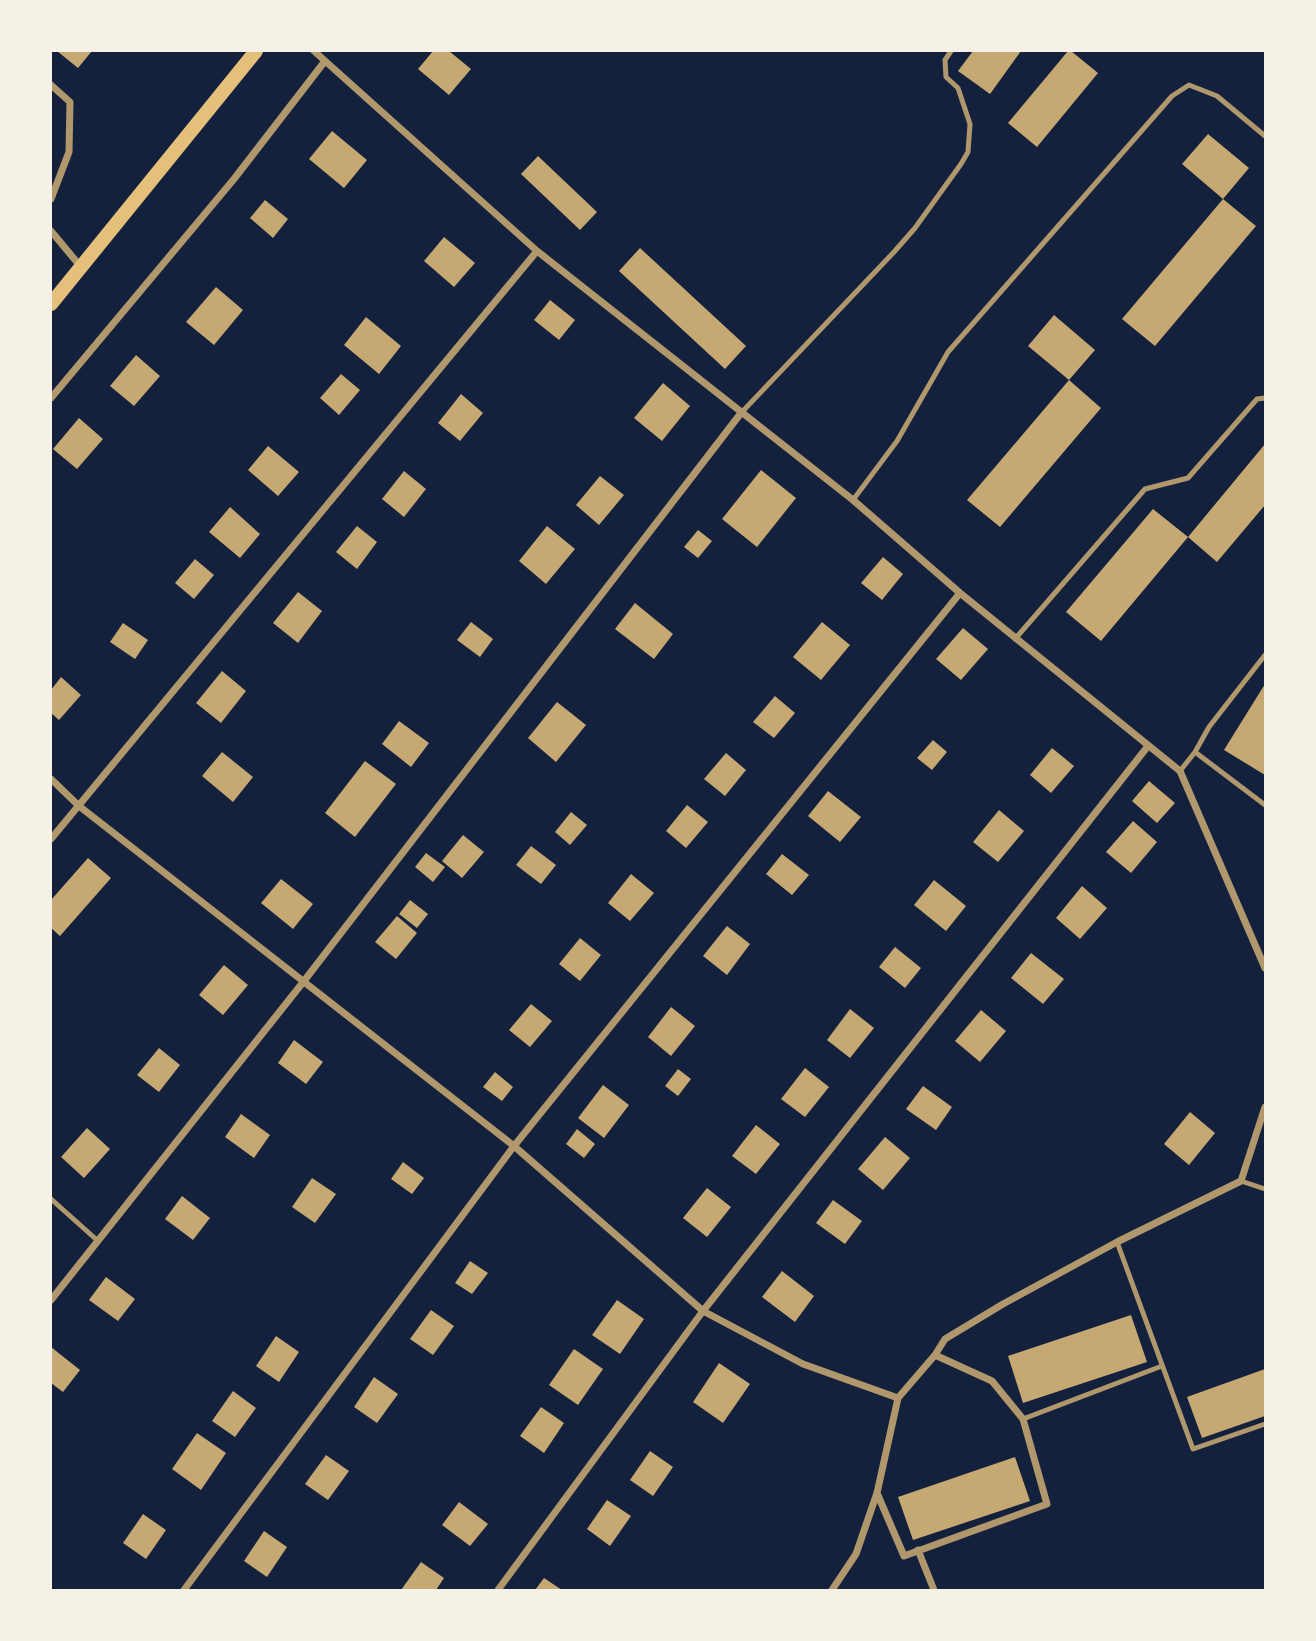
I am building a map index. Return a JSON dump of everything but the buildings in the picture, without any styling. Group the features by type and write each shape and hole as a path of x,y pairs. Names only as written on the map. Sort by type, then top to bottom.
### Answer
{"main road":[{"path":"51,304 256,51"}],"street":[{"path":"313,51 537,251 853,500 960,593 1180,771 1265,968"},
{"path":"51,398 234,179 325,61"},
{"path":"51,85 70,102 69,152 51,199"},
{"path":"51,231 81,267"},
{"path":"51,839 537,251"},
{"path":"51,1300 304,981 741,413"},
{"path":"184,1590 514,1146 960,593"},
{"path":"498,1590 703,1311 1148,746"},
{"path":"51,779 79,806 514,1146 703,1311 803,1364 898,1398"},
{"path":"832,1590 856,1554 877,1493 898,1398 935,1355 945,1339 1117,1242 1241,1181 1265,1107"},
{"path":"877,1493 904,1556 1047,1504 1023,1419 992,1381 935,1355"},
{"path":"919,1550 934,1590"}],"lane":[{"path":"741,413 894,252 923,218 968,152 970,124 958,88 947,77 945,61 951,51"},
{"path":"853,500 897,440 948,352 1172,96 1189,85 1217,96 1265,136"},
{"path":"1016,639 1145,489 1188,478 1257,399 1265,398"},
{"path":"1180,771 1209,727 1265,654"},
{"path":"1195,752 1265,805"},
{"path":"1241,1181 1265,1189"},
{"path":"51,1199 98,1241"},
{"path":"1117,1242 1193,1449 1265,1424"},
{"path":"1023,1419 1162,1366"}]}
